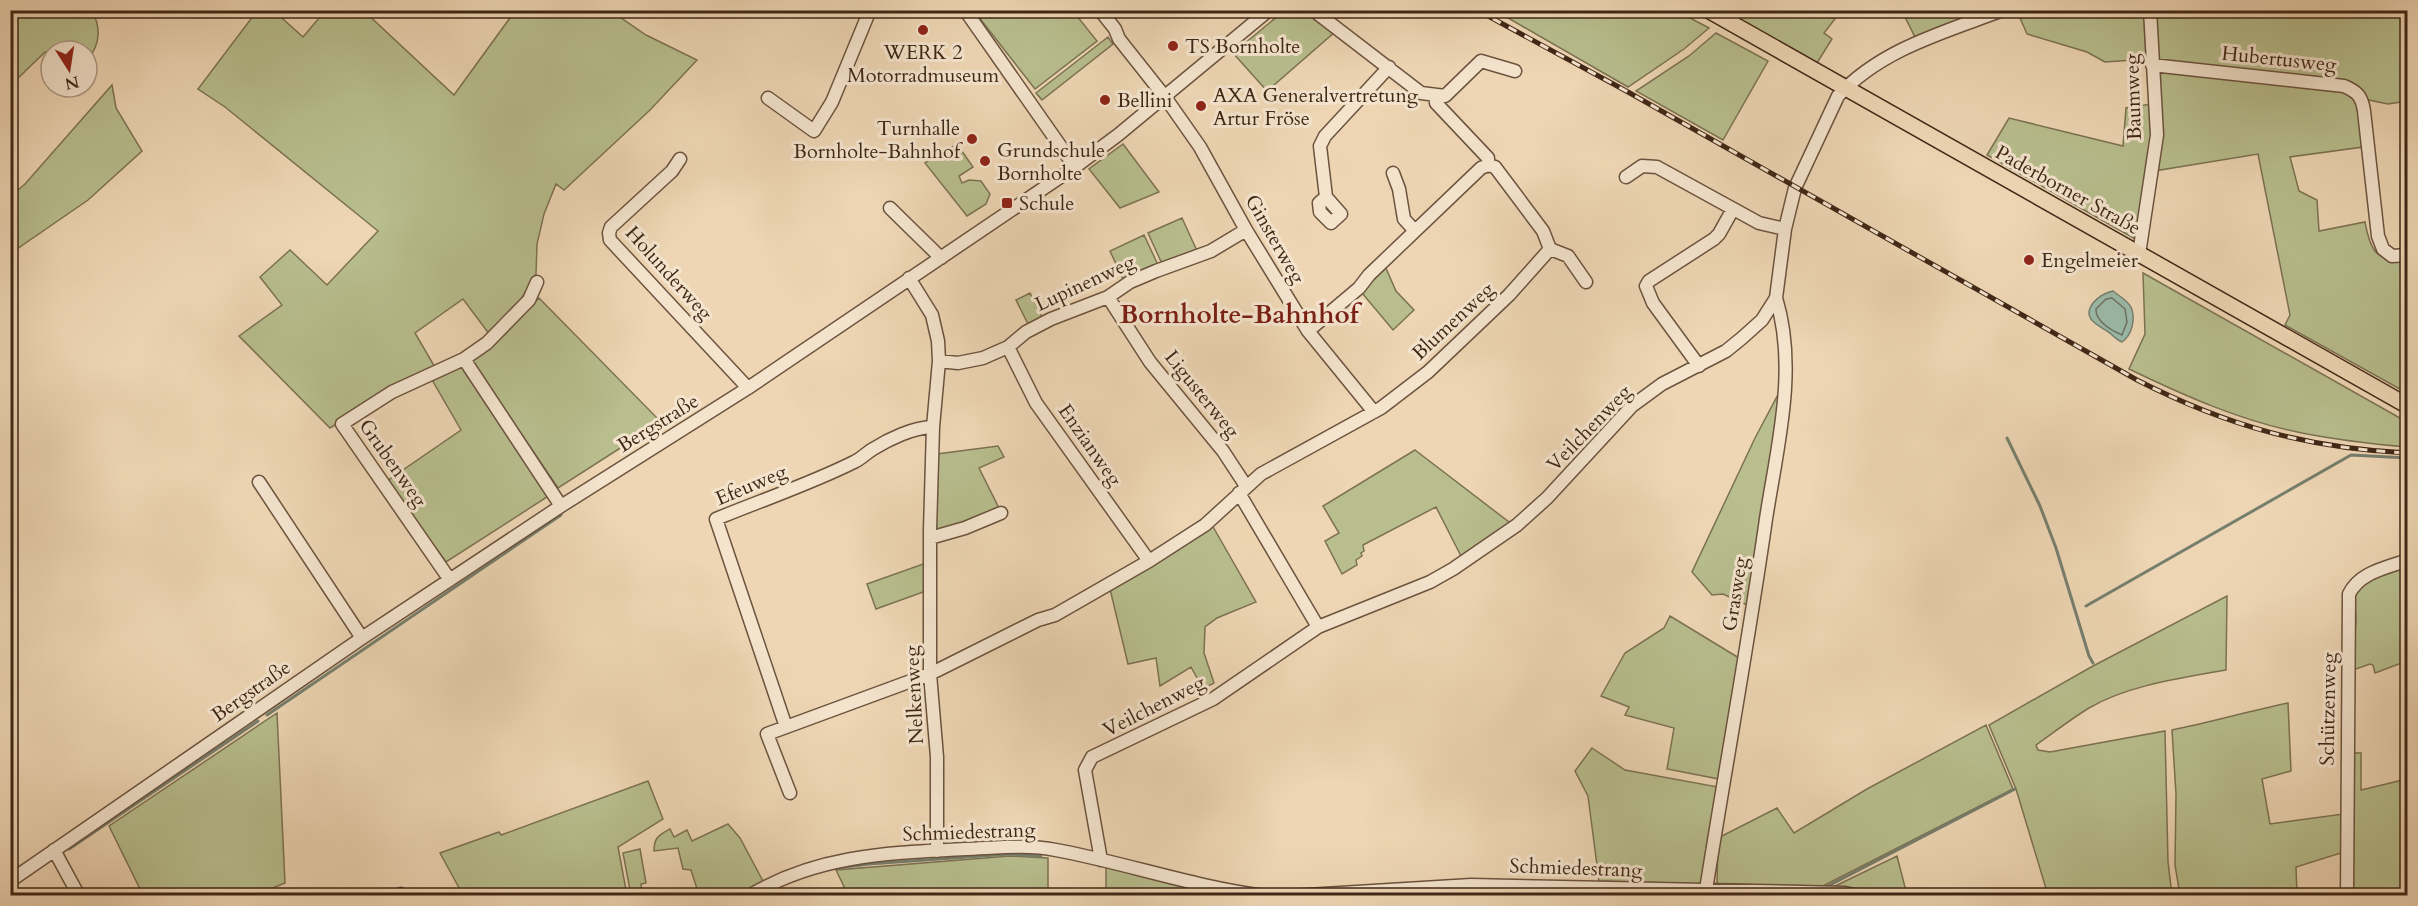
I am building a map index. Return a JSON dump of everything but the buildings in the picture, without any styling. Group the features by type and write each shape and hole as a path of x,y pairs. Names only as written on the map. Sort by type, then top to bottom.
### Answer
{"main road":[{"name":"Paderborner Straße","path":"1708,10 2408,406"}],"street":[{"path":"768,98 814,131 832,102 870,10"},
{"path":"965,10 1076,167"},
{"name":"Ginsterweg","path":"1100,10 1200,147 1246,230 1308,331 1374,412"},
{"name":"Bergstraße","path":"10,881 362,638 561,506 748,388 1076,167 1165,97 1269,10"},
{"path":"1313,10 1421,93 1445,96 1481,61 1515,71"},
{"name":"Veilchenweg","path":"1101,860 1085,770 1092,758 1214,699 1318,627 1430,582 1517,525 1547,498 1632,406 1662,384 1700,366 1742,338 1762,320 1776,298 1785,229 1801,175 1838,96 1845,88 1866,70 1916,43 2003,10"},
{"name":"Baumweg","path":"2139,254 2157,135 2150,10"},
{"name":"Hubertusweg","path":"2152,65 2344,86 2355,90 2360,95 2364,111 2378,236 2383,249 2392,256 2408,255"},
{"path":"1326,197 1320,146 1325,136 1389,68"},
{"path":"1436,96 1437,103 1488,158 1488,165"},
{"name":"Holunderweg","path":"681,159 672,171 611,227 610,240 748,388"},
{"path":"1308,331 1359,288 1369,275 1481,168 1488,165 1495,167 1543,231 1550,249 1568,256 1586,282"},
{"path":"1626,177 1642,166 1657,167 1760,223 1785,229"},
{"path":"1393,173 1399,189 1404,219 1415,231"},
{"path":"890,208 941,258"},
{"path":"1700,366 1653,303 1646,286 1649,281 1719,234 1733,209"},
{"name":"Lupinenweg","path":"939,362 958,363 983,358 1008,347 1026,332 1051,319 1108,297 1130,282 1211,251 1246,230"},
{"name":"Blumenweg","path":"1374,412 1428,372 1509,296 1550,249"},
{"name":"Nelkenweg","path":"909,278 926,305 938,331 939,362 933,427 930,538 930,674 937,757 937,851"},
{"name":"Grubenweg","path":"450,580 342,424 392,392 464,359 487,343 529,300 537,282"},
{"name":"Ligusterweg","path":"1108,297 1150,362 1223,452 1242,489"},
{"name":"Grasweg","path":"1705,893 1761,558 1785,395 1784,346 1781,315 1776,298"},
{"name":"Enzianweg","path":"1008,347 1036,403 1149,561"},
{"path":"464,359 561,506"},
{"path":"790,793 767,734 930,674 1038,620 1055,615 1149,561 1205,525 1261,474 1374,412"},
{"name":"Efeuweg","path":"786,727 716,519 830,473 856,461 887,442 924,427 933,427"},
{"path":"259,482 362,638"},
{"path":"1242,489 1274,554 1318,627"},
{"path":"930,538 965,528 1001,513"},
{"name":"Schützenweg","path":"2347,896 2349,594 2355,583 2364,576 2408,560"},
{"name":"Schmiedestrang","path":"749,896 773,882 827,862 861,856 1021,847 1054,849 1222,890 1265,896"},
{"path":"54,850 79,896"},
{"name":"Schmiedestrang","path":"1291,896 1471,885 1705,893 1845,893 1859,896"}],"green space":[{"path":"11,10 92,11 97,24 98,39 39,39 39,58 11,85"},
{"path":"257,11 274,11 303,37 325,11 364,11 454,95 515,11 611,11 646,35 697,60 650,110 564,190 556,184 544,214 537,244 536,274 514,311 490,335 463,299 415,333 436,369 391,391 330,428 239,336 282,305 260,277 290,250 327,285 378,231 225,107 198,89"},
{"path":"974,11 1073,11 1097,41 1035,89"},
{"path":"1284,11 1308,11 1336,31 1267,91 1233,53"},
{"path":"1496,11 1677,11 1709,28 1684,49 1628,87"},
{"path":"1725,11 1841,11 1824,33 1832,39 1817,63"},
{"path":"1902,11 1955,11 1961,22 1915,37"},
{"path":"2017,11 2147,11 2149,59 2105,62 2087,52 2027,34"},
{"path":"2154,11 2407,11 2407,101 2388,104 2364,99 2362,92 2160,62 2157,59"},
{"path":"1716,33 1768,61 1723,140 1636,91 1689,56"},
{"path":"1108,37 1113,44 1042,100 1036,93"},
{"path":"2162,69 2347,91 2358,103 2363,147 2290,157 2299,191 2317,200 2319,231 2365,222 2372,247 2381,257 2407,259 2407,393 2285,325 2290,315 2258,154 2154,171 2158,74"},
{"path":"112,85 116,108 142,151 88,200 11,253 11,196 25,184"},
{"path":"2151,104 2154,135 2137,240 1987,155 2009,118 2123,146 2126,108"},
{"path":"957,144 973,167 959,176 962,183 969,180 981,181 990,194 986,204 967,216 925,163 941,151 943,153"},
{"path":"1123,144 1159,192 1120,208 1089,169"},
{"path":"1182,218 1198,253 1163,266 1148,233"},
{"path":"1144,235 1159,267 1129,280 1123,279 1110,251"},
{"path":"1385,266 1396,291 1414,310 1393,330 1362,293"},
{"path":"2143,273 2407,422 2407,447 2328,438 2257,422 2192,398 2129,369 2145,334"},
{"path":"1030,293 1043,319 1029,326 1016,300"},
{"path":"539,298 661,422 558,488 471,360 491,346"},
{"path":"461,364 550,495 446,562 387,481 461,430 431,378"},
{"path":"1782,387 1747,605 1723,594 1712,595 1692,572 1755,438"},
{"path":"998,446 1004,457 979,468 1000,510 972,522 937,530 934,524 937,454"},
{"path":"1415,450 1509,522 1511,526 1462,558 1436,507 1363,545 1364,551 1361,553 1362,556 1356,560 1357,565 1342,574 1325,541 1339,533 1323,506"},
{"path":"1212,525 1256,602 1217,618 1205,627 1204,653 1214,683 1203,689 1191,667 1160,686 1156,658 1128,664 1110,589"},
{"path":"926,563 926,591 876,609 867,584"},
{"path":"2407,564 2407,661 2375,673 2373,665 2370,664 2353,670 2356,619 2354,593 2366,579"},
{"path":"2227,596 2226,670 2174,679 2121,693 2089,708 2036,745 2038,750 2050,752 2165,731 2168,862 2172,895 2048,895 2016,789 1989,725 2093,666"},
{"path":"1670,616 1739,658 1719,779 1667,769 1674,728 1625,715 1629,707 1601,696 1625,653 1664,628"},
{"path":"2288,703 2291,771 2262,779 2270,824 2343,814 2341,853 2296,867 2297,895 2180,895 2175,865 2176,794 2172,730"},
{"path":"277,713 285,883 256,895 143,895 109,826"},
{"path":"1986,725 2013,789 1823,886 1717,884 1718,838 1777,808 1794,833 1867,789"},
{"path":"1592,748 1625,770 1718,787 1702,884 1599,881 1588,796 1575,771"},
{"path":"2351,753 2361,753 2361,790 2407,779 2407,895 2350,896"},
{"path":"648,781 663,819 618,847 627,895 463,895 440,853 499,832 501,835"},
{"path":"728,824 740,838 764,883 742,895 699,895 691,870 683,869 678,848 654,851 658,837 670,829 674,837 687,830 692,841"},
{"path":"640,849 646,883 641,884 642,895 631,895 623,853"},
{"path":"1010,856 1048,858 1048,890 1038,891 1038,896 848,895 836,870"},
{"path":"1897,856 1907,895 1827,890"},
{"path":"1106,867 1220,895 1106,895"}],"water":[{"path":"2113,291 2127,302 2132,312 2131,331 2122,342 2093,322 2089,314 2097,298"}],"waterway":[{"path":"2007,438 2040,506 2093,663"},
{"path":"2086,606 2351,455 2408,458"},
{"path":"267,715 561,515"},
{"path":"69,849 258,721"},
{"path":"1826,887 2015,789"},
{"path":"837,868 1010,854 1041,856"}],"railway":[{"path":"1477,10 1628,92 2137,380 2170,396 2268,432 2336,446 2408,453"}],"place":[{"name":"WERK 2 Motorradmuseum","path":"923,30"},
{"name":"TS Bornholte","path":"1173,46"},
{"name":"Bellini","path":"1105,100"},
{"name":"AXA Generalvertretung Artur Fröse","path":"1201,106"},
{"name":"Turnhalle Bornholte-Bahnhof","path":"972,139"},
{"name":"Grundschule Bornholte","path":"985,161"},
{"name":"Schule","path":"1007,203"},
{"name":"Engelmeier","path":"2029,260"}],"district":[{"name":"Bornholte-Bahnhof","path":"1239,314"}]}
